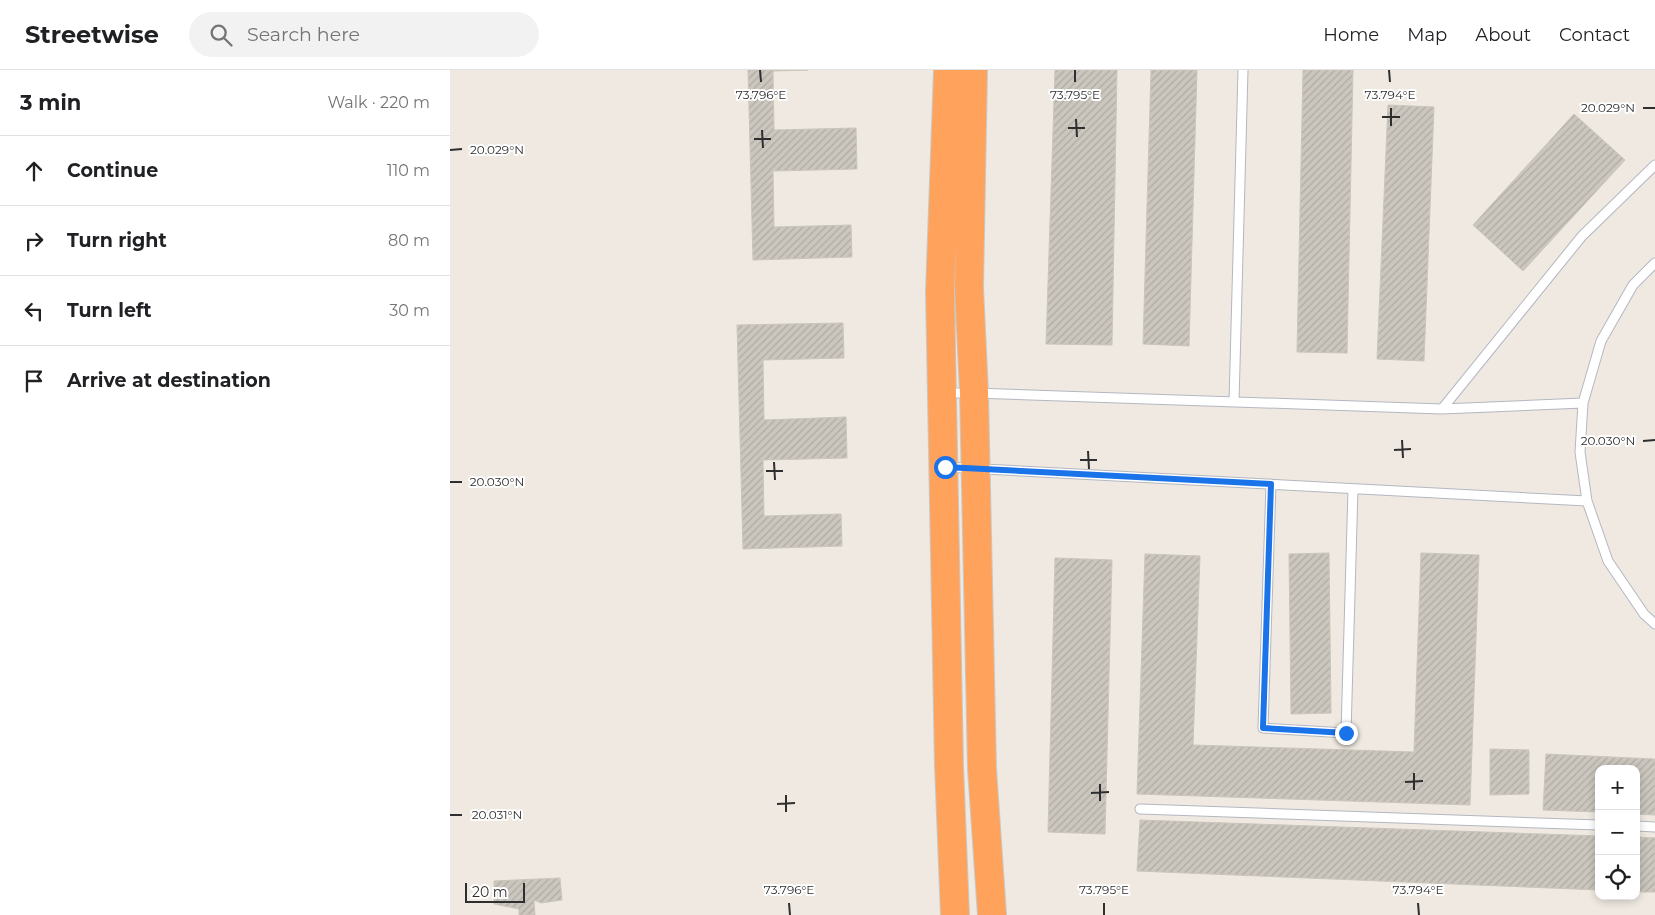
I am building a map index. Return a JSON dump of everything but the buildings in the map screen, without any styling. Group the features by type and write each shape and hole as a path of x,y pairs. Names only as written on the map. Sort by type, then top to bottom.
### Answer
{"highway":[{"path":"948,70 940,292 945,467 949,766 955,915"},
{"path":"973,70 970,288 982,769 992,915"}],"lane":[{"path":"1234,402 1242,70"},
{"path":"1442,409 1582,236 1655,166"},
{"path":"1655,263 1633,285 1601,341 1583,403 1580,452 1587,501 1608,561 1644,614 1655,624"},
{"path":"943,393 1442,409 1583,403"},
{"path":"945,467 1587,501"},
{"path":"1271,484 1263,728 1346,733 1354,488"},
{"path":"1140,809 1595,825"},
{"path":"1640,826 1655,827"}],"route":[{"path":"945,467 1271,484 1263,728 1346,733"}]}
